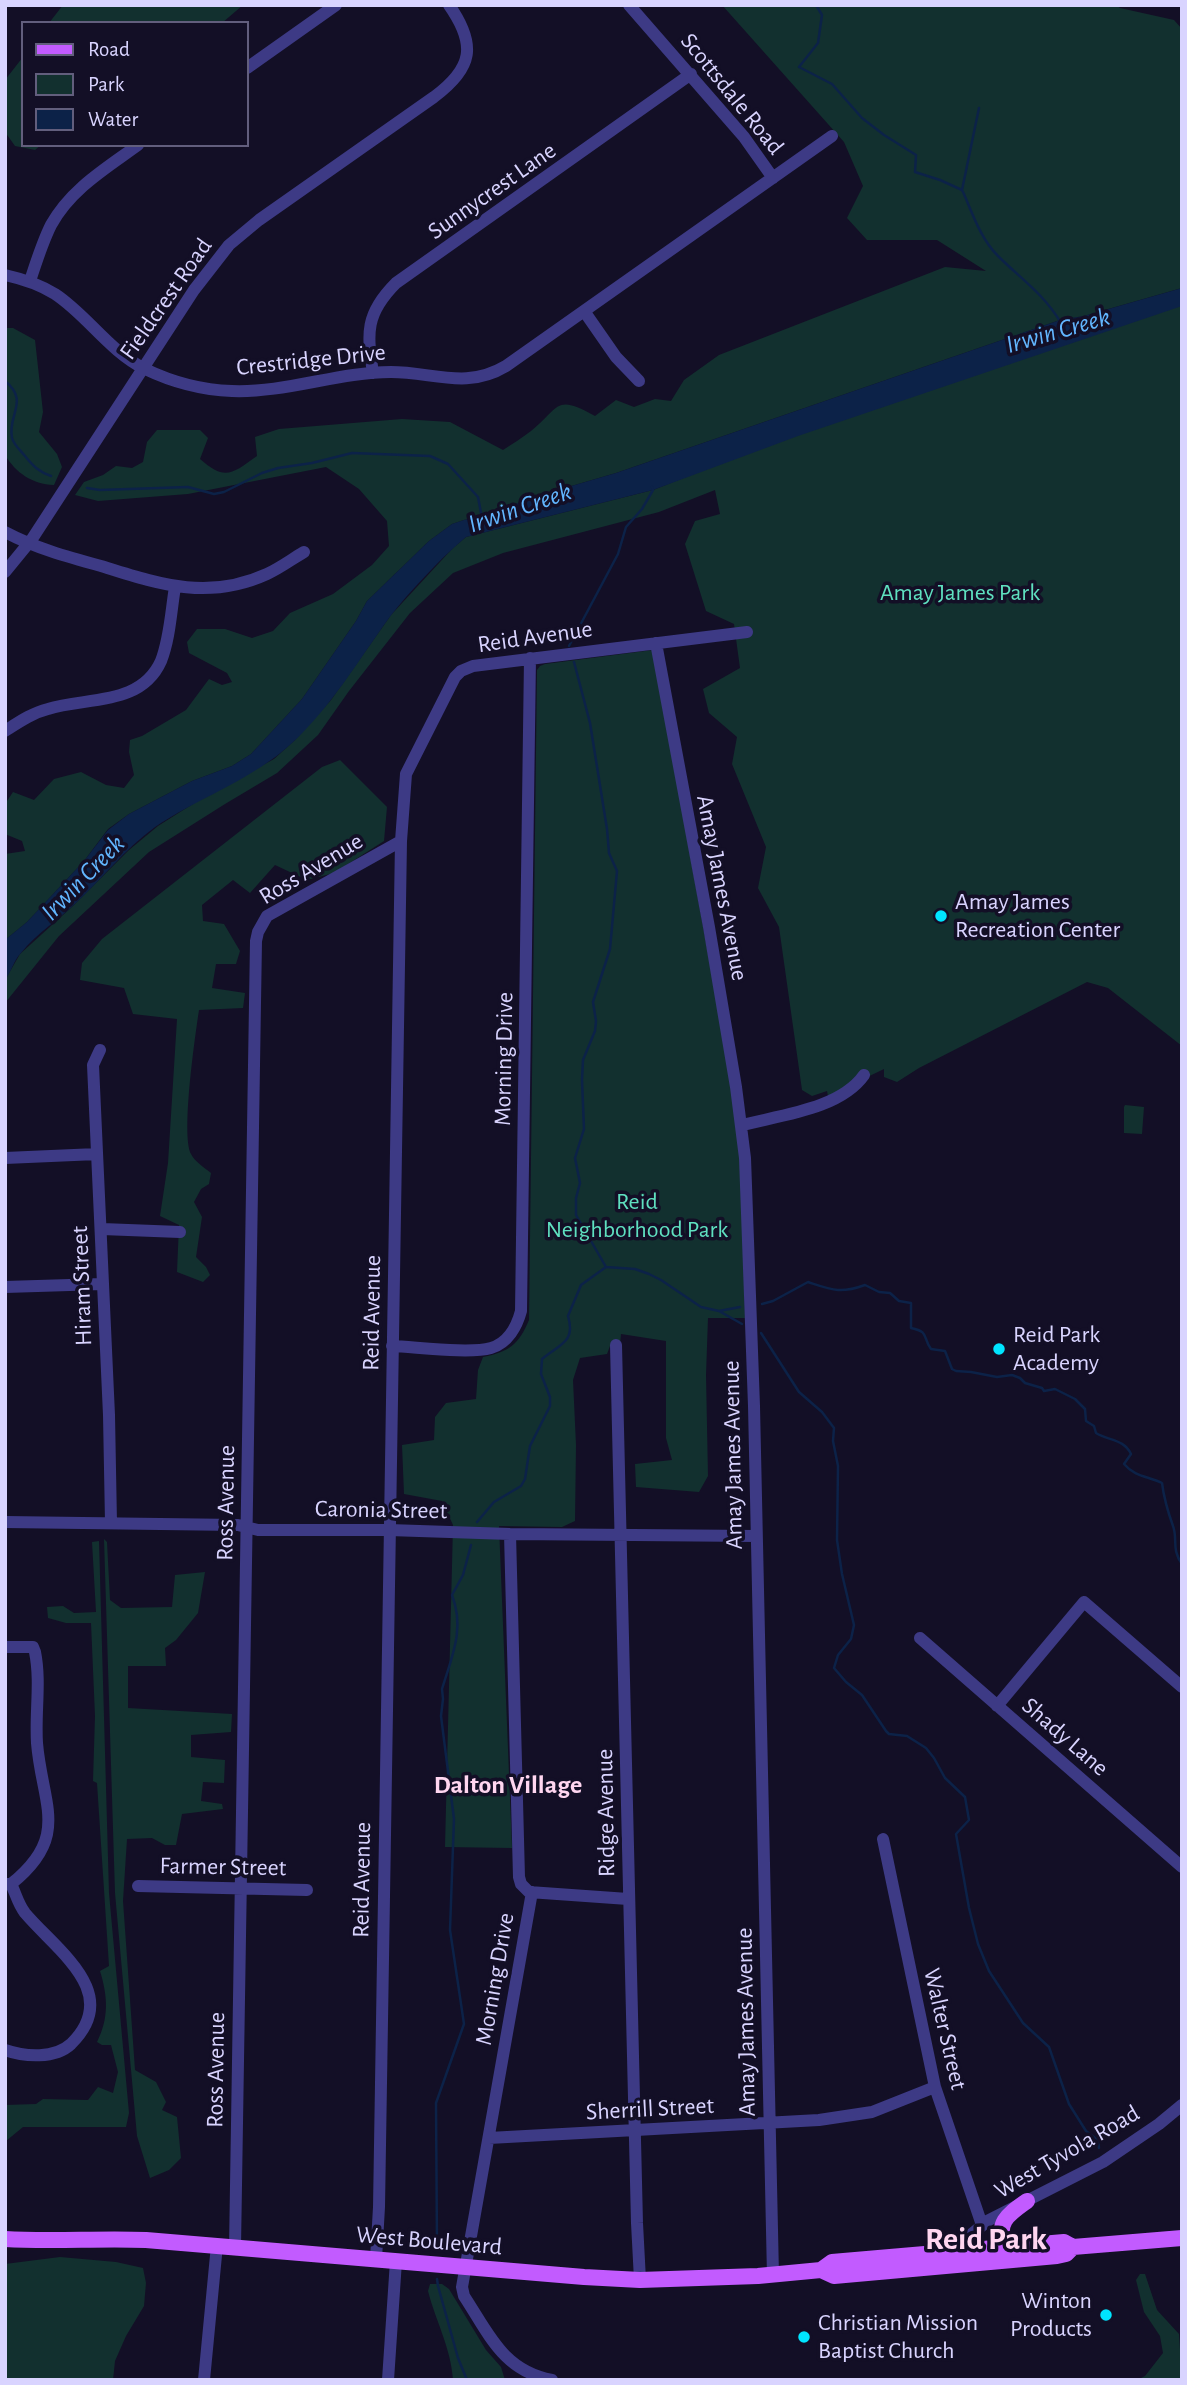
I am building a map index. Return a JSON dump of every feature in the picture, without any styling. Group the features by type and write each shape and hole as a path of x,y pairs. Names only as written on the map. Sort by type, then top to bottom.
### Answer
{"main road":[{"path":"1005,2246 1001,2233 1004,2220 1027,2201"},
{"name":"West Boulevard","path":"951,2258 1005,2246 1064,2242 1073,2247 1182,2238"},
{"name":"West Boulevard","path":"5,2239 123,2239 217,2245 640,2280 704,2280 773,2275 821,2270 832,2262 1066,2254 1073,2247"},
{"name":"West Boulevard","path":"5,2250 33,2241"}],"street":[{"path":"248,67 336,5"},
{"name":"Fieldcrest Road","path":"5,572 29,544 202,279 229,245 259,220 453,83 463,66 467,42 461,24 449,5"},
{"name":"Scottsdale Road","path":"629,5 744,137 773,178"},
{"name":"Sunnycrest Lane","path":"373,373 368,339 370,324 378,304 396,284 691,74"},
{"name":"Crestridge Drive","path":"5,275 30,281 62,300 118,351 143,368 193,386 231,391 373,373 415,373 457,380 485,376 506,366 832,136"},
{"path":"30,281 47,234 61,209 79,188 135,147"},
{"path":"584,312 616,357 639,381"},
{"path":"5,532 29,544 176,587 208,589 239,584 269,573 304,552"},
{"path":"5,731 48,709 116,697 140,686 156,669 165,651 176,587"},
{"name":"Reid Avenue","path":"376,2259 401,841 406,774 455,677 473,666 747,632"},
{"name":"Amay James Avenue","path":"656,643 709,927 742,1125 747,1200 773,2275"},
{"name":"Morning Drive","path":"392,1346 491,1348 507,1338 516,1326 521,1311 530,658"},
{"name":"Ross Avenue","path":"235,2247 258,932 267,916 401,841"},
{"name":"Hiram Street","path":"100,1050 93,1065 102,1229 111,1523"},
{"path":"742,1125 838,1099 854,1088 864,1075"},
{"path":"5,1158 97,1154"},
{"path":"102,1229 180,1232"},
{"path":"5,1287 102,1284"},
{"name":"Ridge Avenue","path":"616,1345 628,1899 640,2280"},
{"name":"Caronia Street","path":"5,1522 238,1525 258,1530 756,1536"},
{"name":"Morning Drive","path":"510,1534 519,1877 526,1890 532,1892 463,2292 500,2351 520,2370 552,2380"},
{"path":"997,1706 1084,1602 1182,1687"},
{"name":"Shady Lane","path":"920,1638 1182,1867"},
{"path":"5,1647 27,1646 33,1647 35,1651 37,1742 49,1818 43,1849 26,1872 8,1884 23,1911 88,1986 91,2004 91,2013 85,2028 67,2048 38,2055 5,2050"},
{"name":"Walter Street","path":"883,1839 935,2087 982,2225"},
{"name":"Farmer Street","path":"138,1886 307,1890"},
{"path":"532,1892 628,1899"},
{"name":"Sherrill Street","path":"489,2138 769,2124 854,2116 935,2087"},
{"name":"West Tyvola Road","path":"951,2258 982,2225 1103,2162 1182,2105"},
{"path":"204,2380 217,2245"},
{"path":"388,2380 396,2261"}],"green space":[{"path":"63,5 243,5 224,21 51,21"},
{"path":"722,5 1116,5 1174,20 1182,29 1182,288 1084,316 1060,320 616,473 452,524 429,541 367,601 302,699 251,754 232,766 192,781 129,814 108,829 84,861 27,922 5,940 5,854 25,851 22,841 5,834 5,804 13,792 34,800 54,779 81,772 106,785 124,788 134,775 129,752 130,740 142,736 186,710 209,679 222,685 232,682 227,673 189,653 187,642 197,629 225,629 252,638 273,631 290,613 333,594 372,565 389,546 387,521 359,489 326,467 188,494 98,501 75,495 84,482 103,475 116,466 132,468 143,462 147,442 157,430 200,430 208,438 200,459 222,472 235,471 257,456 255,437 279,429 402,419 450,422 503,450 531,431 558,406 572,405 595,416 616,400 634,407 655,399 671,401 684,380 719,355 945,267 986,271 937,240 867,240 847,218 863,186 844,142"},
{"path":"21,60 21,147 39,147 35,150 15,146 5,132 5,80"},
{"name":"Amay James Park","path":"1182,296 1182,1046 1108,988 1087,982 919,1068 897,1082 884,1077 884,1069 828,1096 827,1091 812,1096 802,1090 779,927 758,888 766,847 732,764 737,737 709,713 703,689 740,668 734,624 706,611 685,544 695,521 720,514 715,490 659,512 503,553 453,573 410,613 318,735 277,773 149,852 59,936 5,1003 5,980 20,954 129,850 158,826 274,759 294,741 331,700 391,615 466,537 653,490 711,467 707,447"},
{"path":"5,328 13,328 35,340 43,412 39,432 57,454 62,467 54,485 25,476 5,455"},
{"name":"Reid Neighborhood Park","path":"653,650 737,1114 743,1202 745,1318 708,1318 708,1476 699,1492 636,1487 635,1464 672,1460 666,1438 666,1341 621,1334 620,1345 610,1346 607,1354 580,1358 573,1380 575,1521 562,1527 499,1526 512,1848 445,1847 453,1525 442,1501 404,1494 402,1445 434,1440 435,1417 446,1403 476,1399 478,1370 483,1357 512,1346 529,1320 537,670 545,664"},
{"path":"340,760 387,807 384,841 334,873 307,880 275,865 250,893 233,880 202,905 203,921 224,924 240,951 236,964 216,964 212,988 245,993 243,1008 199,1010 197,1023 187,1126 191,1154 211,1173 209,1184 201,1189 194,1202 202,1217 196,1257 210,1275 203,1282 177,1272 179,1225 160,1216 168,1163 177,1019 133,1014 124,988 80,980 82,963 102,939 322,767"},
{"path":"1125,1105 1144,1107 1142,1134 1124,1133"},
{"path":"104,1539 107,1542 110,1600 121,1608 172,1607 175,1575 205,1572 198,1613 176,1640 165,1648 166,1666 128,1666 128,1708 232,1714 231,1732 191,1735 191,1757 225,1760 224,1783 203,1782 201,1801 222,1804 223,1809 182,1814 176,1845 165,1845 152,1838 127,1839 123,1901 135,2070 156,2082 166,2102 162,2110 177,2117 181,2158 169,2170 150,2178 137,2136 115,1893"},
{"path":"99,1541 109,1893 129,2113 126,2127 23,2127 6,2141 5,2105 36,2104 43,2099 88,2100 98,2087 113,2093 118,2072 111,2045 97,2042 104,2024 106,2007 100,1971 109,1966 97,1783 93,1781 95,1716 91,1623 66,1623 48,1618 47,1607 63,1606 74,1613 96,1612 92,1542"},
{"path":"60,2257 116,2262 143,2268 146,2283 144,2306 115,2361 113,2380 5,2380 5,2264"},
{"path":"1140,2274 1145,2274 1157,2310 1179,2334 1182,2380 1137,2380 1145,2376 1163,2353 1160,2336 1144,2312 1136,2280"},
{"path":"430,2284 442,2284 449,2289 486,2350 501,2367 505,2380 453,2380 446,2346 428,2291"}],"water":[{"name":"Irwin Creek","path":"1182,288 1182,306 798,436 653,490 466,537 436,565 389,618 332,699 292,743 261,767 149,831 76,903 27,946 16,959 5,980 5,940 27,922 84,861 108,830 129,814 192,781 232,766 251,754 302,699 367,601 429,541 452,524 616,473 1060,320 1084,316"}],"waterway":[{"path":"816,5 822,15 818,43 799,67 832,84 862,118 916,155 915,172 962,190"},
{"name":"Irwin Creek","path":"979,108 962,190 978,227 992,249 1040,295 1061,323"},
{"path":"5,381 12,388 17,402 11,430 13,441 34,466 51,476"},
{"name":"Irwin Creek","path":"87,488 100,490 188,487 214,494 278,468 352,453 430,456 448,464 478,497 482,518"},
{"path":"569,646 618,554 626,527 642,509 653,490 652,487"},
{"path":"574,662 590,723 609,853 617,871 610,949 593,1002 595,1031 583,1060 584,1129 575,1158 580,1183 576,1198 576,1215 606,1267"},
{"path":"477,1522 494,1502 521,1486 525,1479 530,1446 550,1406 550,1397 541,1374 542,1359 568,1337 568,1316 581,1285 606,1267 635,1269 661,1280 701,1307 719,1311 742,1324"},
{"path":"762,1304 808,1282 836,1290 865,1285 879,1292 890,1293 899,1301 911,1303 911,1328 923,1333 931,1349 945,1351 952,1369 997,1377 1012,1375 1044,1391 1055,1389 1075,1399 1085,1409 1086,1421 1094,1426 1096,1433 1128,1449 1131,1454 1124,1464 1128,1468 1162,1483 1177,1554 1182,1564"},
{"path":"719,1311 740,1307"},
{"path":"761,1333 799,1392 822,1412 834,1428 833,1441 838,1466 837,1540 854,1625 851,1639 838,1655 834,1668 862,1695 889,1734 907,1736 926,1748 945,1778 965,1797 969,1820 956,1834 978,1944 989,1971 1023,2023 1049,2047 1069,2104 1086,2131 1098,2140 1099,2148"},
{"path":"437,2247 436,2103 464,2024 450,1930 454,1819 441,1716 442,1689 456,1642 456,1607 452,1595 463,1575 471,1545"},
{"path":"437,2279 458,2358 467,2380"}],"place":[{"name":"Amay James Recreation Center","path":"941,916"},
{"name":"Reid Park Academy","path":"999,1349"},
{"name":"Winton Products","path":"1106,2315"},
{"name":"Christian Mission Baptist Church","path":"804,2337"}],"district":[{"name":"Dalton Village","path":"508,1785"},
{"name":"Reid Park","path":"986,2239"}]}
